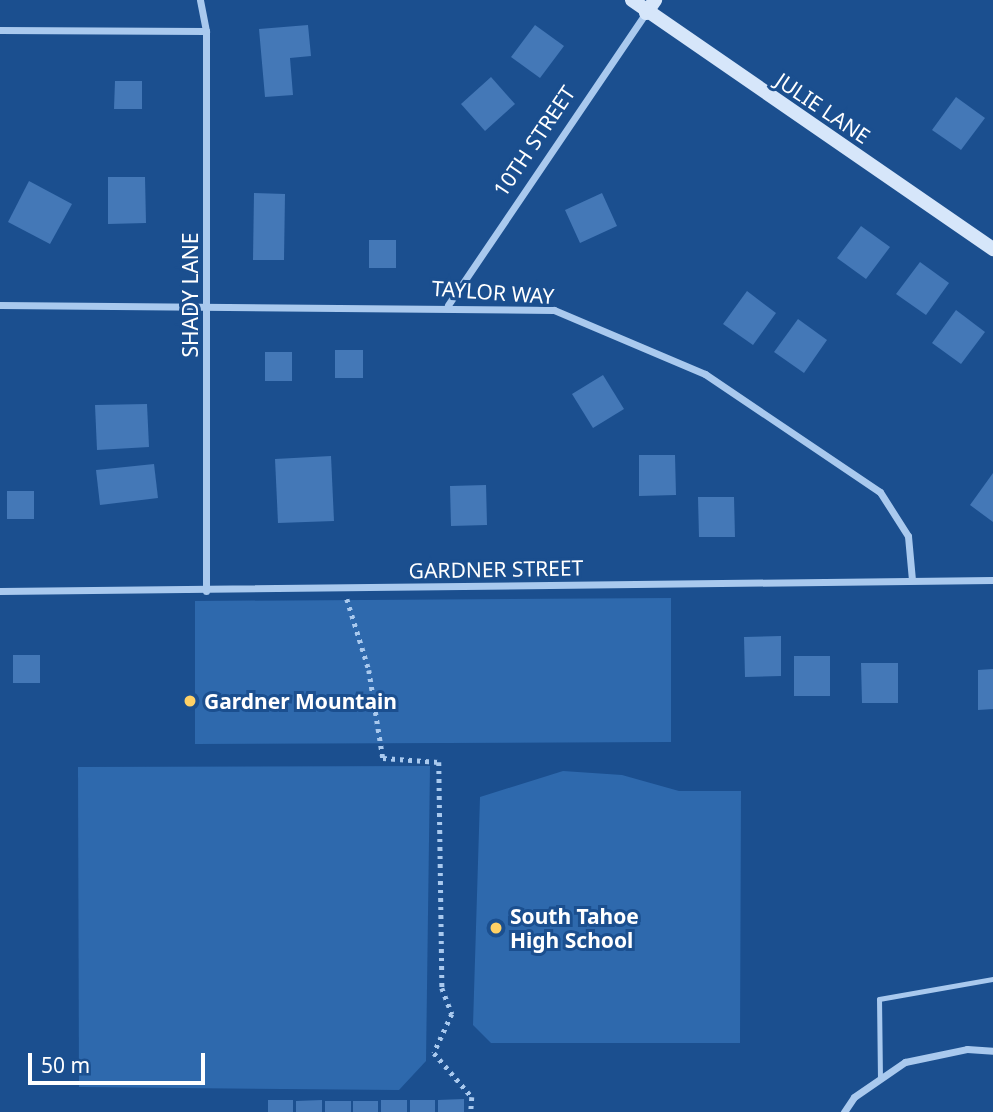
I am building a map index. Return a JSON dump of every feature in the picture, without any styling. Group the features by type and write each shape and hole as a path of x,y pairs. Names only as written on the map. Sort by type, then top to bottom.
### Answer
{"street":[{"name":"SHADY LANE","path":"200,0 206,31 206,591"},
{"name":"JULIE LANE","path":"632,0 646,13 993,249"},
{"name":"10TH STREET","path":"448,305 655,0"},
{"path":"0,30 206,31"},
{"name":"TAYLOR WAY","path":"0,305 448,305 554,310 705,374 880,492 908,536 912,580"},
{"name":"GARDNER STREET","path":"0,591 206,591 993,580"},
{"path":"844,1112 854,1097 905,1062 967,1049 993,1051"}],"lane":[{"path":"880,1079 878,999 993,979"}],"path":[{"path":"343,589 369,670 383,758 439,762 442,988 452,1014 434,1053 472,1097 471,1112"}],"shaded area":[{"path":"671,598 671,742 195,744 195,601"},
{"path":"430,766 426,1061 399,1090 79,1087 78,767"},
{"path":"563,771 622,775 679,791 741,791 740,1043 491,1043 473,1025 480,797"}],"building":[{"path":"308,25 311,56 290,58 293,95 265,97 259,29"},
{"path":"535,25 564,46 540,78 511,57"},
{"path":"491,77 515,104 485,131 461,104"},
{"path":"115,81 142,81 142,109 114,109"},
{"path":"956,97 985,118 961,150 932,130"},
{"path":"108,177 145,177 146,223 108,224"},
{"path":"29,181 72,204 50,244 8,222"},
{"path":"254,193 285,194 284,260 253,260"},
{"path":"602,193 617,226 580,243 565,210"},
{"path":"861,226 890,247 866,279 837,258"},
{"path":"369,240 396,240 396,268 369,268"},
{"path":"920,262 949,283 926,315 896,294"},
{"path":"747,291 776,313 753,345 723,324"},
{"path":"956,310 985,332 961,364 932,343"},
{"path":"798,319 827,340 804,373 774,352"},
{"path":"335,350 363,350 363,378 335,378"},
{"path":"265,352 292,352 292,381 265,381"},
{"path":"603,375 624,409 593,428 572,394"},
{"path":"147,404 149,447 97,450 95,405"},
{"path":"639,455 675,455 676,495 639,496"},
{"path":"331,456 334,521 278,523 275,459"},
{"path":"154,464 158,498 100,505 96,470"},
{"path":"993,473 993,522 970,505"},
{"path":"486,485 487,525 451,526 450,486"},
{"path":"7,491 34,491 34,519 7,519"},
{"path":"698,497 734,497 735,537 699,537"},
{"path":"781,636 781,676 745,677 744,637"},
{"path":"13,655 40,655 40,683 13,683"},
{"path":"794,656 830,656 830,696 794,696"},
{"path":"861,663 898,663 898,703 862,703"},
{"path":"993,669 993,709 978,710 978,670"},
{"path":"464,1099 464,1112 438,1112 438,1100"},
{"path":"268,1100 293,1100 293,1112 268,1112"},
{"path":"322,1100 322,1112 296,1112 296,1101"},
{"path":"381,1100 407,1100 407,1112 381,1112"},
{"path":"410,1100 435,1100 435,1112 410,1112"},
{"path":"325,1101 351,1101 351,1112 325,1112"},
{"path":"353,1101 378,1101 378,1112 353,1112"}],"place":[{"name":"Gardner Mountain","path":"190,701"},
{"name":"South Tahoe High School","path":"496,928"}]}
